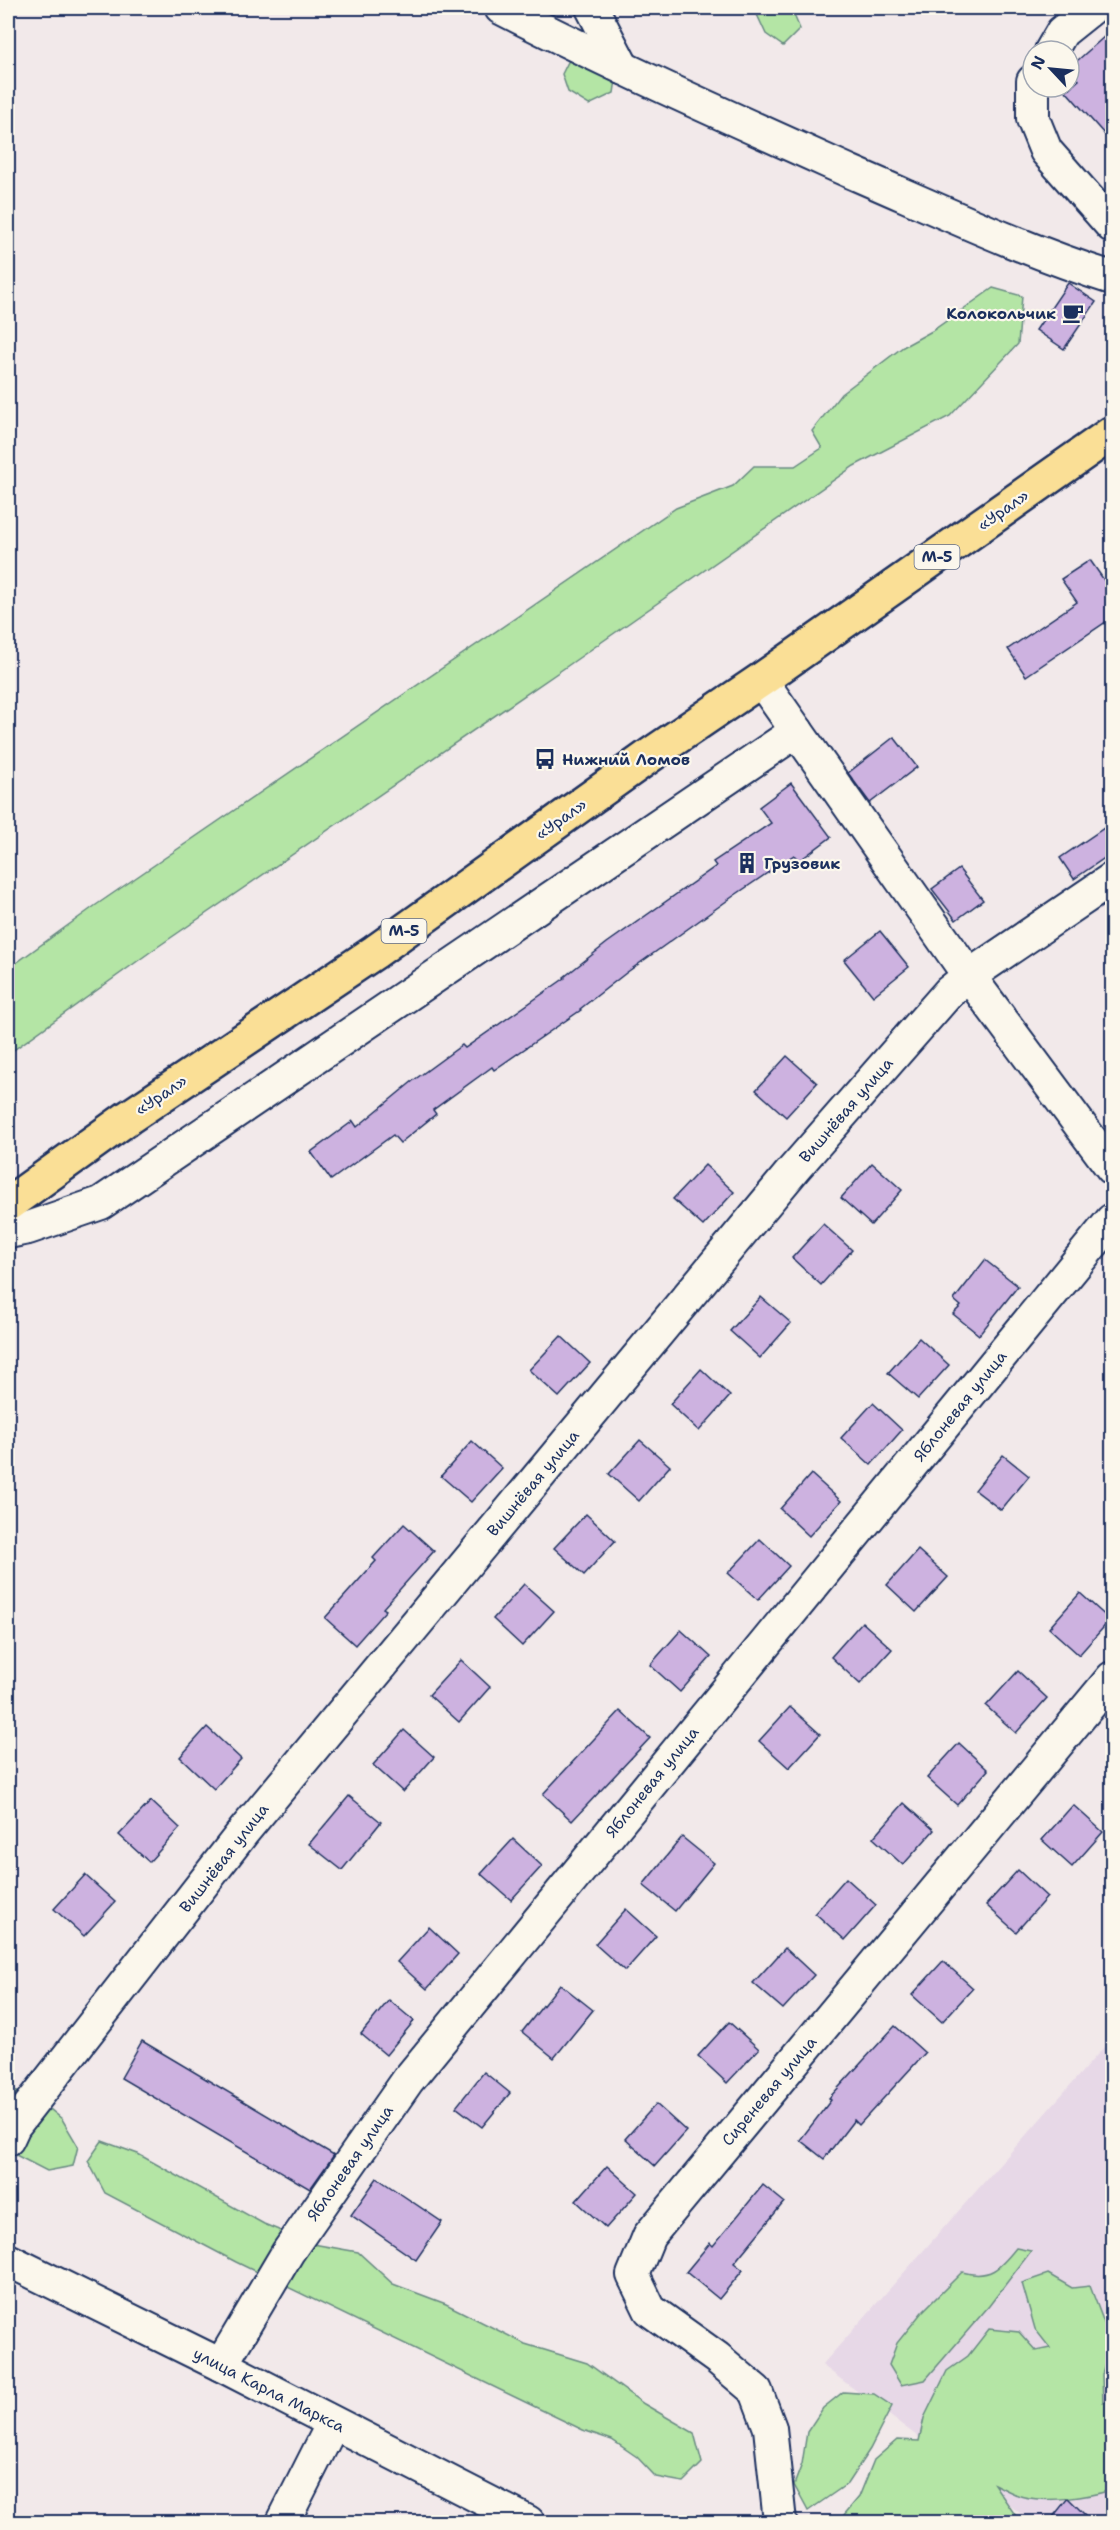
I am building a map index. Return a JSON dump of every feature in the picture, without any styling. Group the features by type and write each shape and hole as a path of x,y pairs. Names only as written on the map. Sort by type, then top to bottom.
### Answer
{"highway":[{"name":"«Урал»","path":"8,1204 129,1117 375,952 652,754 1113,433"}],"street":[{"path":"501,8 690,100 940,211 1066,264 1113,278"},
{"path":"592,8 623,68"},
{"path":"1058,39 1062,32 1092,8"},
{"path":"1033,99 1033,119 1046,151 1113,226"},
{"path":"761,680 969,976 1113,1168"},
{"path":"8,1232 28,1228 101,1203 797,731"},
{"name":"Вишнёвая улица","path":"8,2139 14,2126 260,1812 794,1169 949,992 969,976 1113,879"},
{"path":"8,1221 45,1177"},
{"name":"Яблоневая улица","path":"221,2365 288,2252 408,2080 1113,1220"},
{"name":"Сиреневая улица","path":"780,2523 770,2428 756,2391 717,2358 650,2310 633,2275 649,2235 1113,1678"},
{"name":"улица Карла Маркса","path":"8,2260 333,2422 492,2514 528,2523"},
{"path":"283,2523 333,2422"}],"shaded area":[{"path":"1112,2038 1112,2522 1032,2522 822,2365"}],"green space":[{"path":"754,8 791,8 800,29 783,46 766,34"},
{"path":"576,56 616,80 614,93 589,105 568,92 562,74 568,62"},
{"path":"993,288 1022,296 1018,344 950,416 854,466 153,950 8,1054 8,969 96,905 676,508 733,486 754,466 795,466 822,448 812,431 841,394 903,347 932,331"},
{"path":"8,2087 51,2110 62,2119 78,2146 73,2166 47,2171 8,2151"},
{"path":"102,2141 138,2154 264,2224 313,2244 358,2252 393,2284 446,2304 525,2344 587,2363 644,2404 694,2433 702,2463 683,2482 656,2477 637,2457 612,2440 583,2430 236,2262 105,2193 88,2161"},
{"path":"1016,2248 1031,2251 989,2306 925,2380 901,2385 889,2365 897,2343 922,2312 962,2272 980,2274 994,2270"},
{"path":"1048,2274 1072,2288 1090,2286 1111,2341 1102,2375 1103,2402 1112,2402 1112,2490 1080,2497 1034,2499 1012,2493 994,2484 1020,2522 897,2522 890,2518 885,2522 838,2522 859,2497 874,2460 897,2440 919,2441 924,2418 947,2371 968,2356 989,2329 1019,2332 1036,2351 1050,2348 1035,2329 1022,2283"},
{"path":"843,2392 874,2394 892,2406 870,2449 847,2484 808,2511 794,2485 802,2464 807,2432 823,2408"}],"building":[{"path":"1105,36 1113,45 1113,144 1073,99 1081,99 1081,57"},
{"path":"1068,283 1096,302 1064,349 1036,330"},
{"path":"1090,560 1113,593 1113,617 1026,676 1008,649 1077,602 1061,579"},
{"path":"894,737 917,767 870,803 848,773"},
{"path":"791,783 831,837 799,861 794,855 735,895 626,973 581,1010 494,1070 492,1067 433,1110 436,1114 400,1143 393,1135 331,1180 311,1152 353,1121 357,1127 414,1080 462,1045 465,1048 565,978 607,943 716,866 713,862 771,823 759,807"},
{"path":"1113,822 1113,852 1074,879 1060,858"},
{"path":"959,869 983,900 956,920 932,889"},
{"path":"880,931 909,967 873,996 844,960"},
{"path":"787,1056 817,1083 786,1117 756,1090"},
{"path":"872,1163 902,1190 871,1225 841,1198"},
{"path":"705,1165 734,1192 703,1226 673,1199"},
{"path":"823,1224 852,1250 821,1285 792,1258"},
{"path":"985,1260 1018,1286 979,1335 953,1314 961,1306 954,1300"},
{"path":"761,1297 791,1323 760,1358 730,1331"},
{"path":"561,1336 590,1363 559,1397 529,1370"},
{"path":"919,1338 949,1365 918,1399 888,1373"},
{"path":"701,1369 730,1396 699,1431 670,1404"},
{"path":"873,1403 902,1430 871,1465 841,1438"},
{"path":"640,1440 670,1466 639,1501 609,1474"},
{"path":"472,1441 502,1468 471,1502 441,1476"},
{"path":"1003,1455 1029,1476 1001,1510 975,1490"},
{"path":"811,1474 841,1501 809,1536 780,1509"},
{"path":"586,1514 615,1541 584,1575 554,1548"},
{"path":"404,1524 434,1551 383,1608 386,1610 355,1645 325,1618 376,1561 373,1558"},
{"path":"760,1539 789,1566 758,1600 728,1573"},
{"path":"918,1550 948,1577 916,1612 887,1585"},
{"path":"524,1584 554,1611 522,1646 493,1619"},
{"path":"1080,1593 1110,1620 1079,1655 1049,1628"},
{"path":"862,1622 892,1649 860,1684 831,1657"},
{"path":"681,1630 711,1657 680,1692 650,1665"},
{"path":"461,1660 490,1687 459,1722 429,1695"},
{"path":"1018,1671 1047,1698 1016,1733 986,1706"},
{"path":"790,1707 820,1734 789,1768 759,1741"},
{"path":"620,1711 650,1738 572,1821 543,1794"},
{"path":"207,1727 241,1759 214,1789 180,1757"},
{"path":"404,1730 434,1757 403,1792 373,1765"},
{"path":"959,1743 988,1770 957,1805 927,1778"},
{"path":"349,1796 381,1822 342,1870 309,1844"},
{"path":"151,1801 180,1828 149,1862 119,1835"},
{"path":"904,1803 934,1830 903,1865 873,1838"},
{"path":"1073,1805 1103,1832 1072,1867 1042,1840"},
{"path":"682,1837 714,1863 675,1911 643,1885"},
{"path":"513,1839 542,1866 511,1900 481,1874"},
{"path":"1018,1870 1047,1897 1016,1932 986,1905"},
{"path":"85,1875 115,1902 84,1936 54,1909"},
{"path":"846,1878 876,1905 845,1940 815,1913"},
{"path":"626,1909 656,1936 625,1971 595,1944"},
{"path":"429,1927 458,1954 427,1989 397,1962"},
{"path":"785,1948 814,1975 783,2009 753,1983"},
{"path":"943,1961 973,1988 942,2022 912,1995"},
{"path":"560,1984 593,2010 554,2058 522,2032"},
{"path":"389,2000 414,2021 386,2055 361,2034"},
{"path":"729,2022 759,2049 727,2083 698,2056"},
{"path":"895,2026 925,2053 859,2125 854,2120 824,2159 800,2140 831,2100 829,2098"},
{"path":"142,2041 334,2155 310,2189 121,2078"},
{"path":"484,2072 510,2093 482,2127 456,2107"},
{"path":"656,2104 686,2131 655,2166 625,2139"},
{"path":"607,2166 637,2193 606,2228 576,2201"},
{"path":"377,2178 442,2222 416,2260 351,2215"},
{"path":"763,2185 784,2202 734,2263 743,2270 719,2299 686,2272 710,2243 713,2246"},
{"path":"1068,2498 1093,2523 1048,2523"}],"place":[{"name":"Колокольчик","path":"1073,313"},
{"name":"Нижний Ломов","path":"545,759"},
{"name":"Грузовик","path":"747,863"}]}
